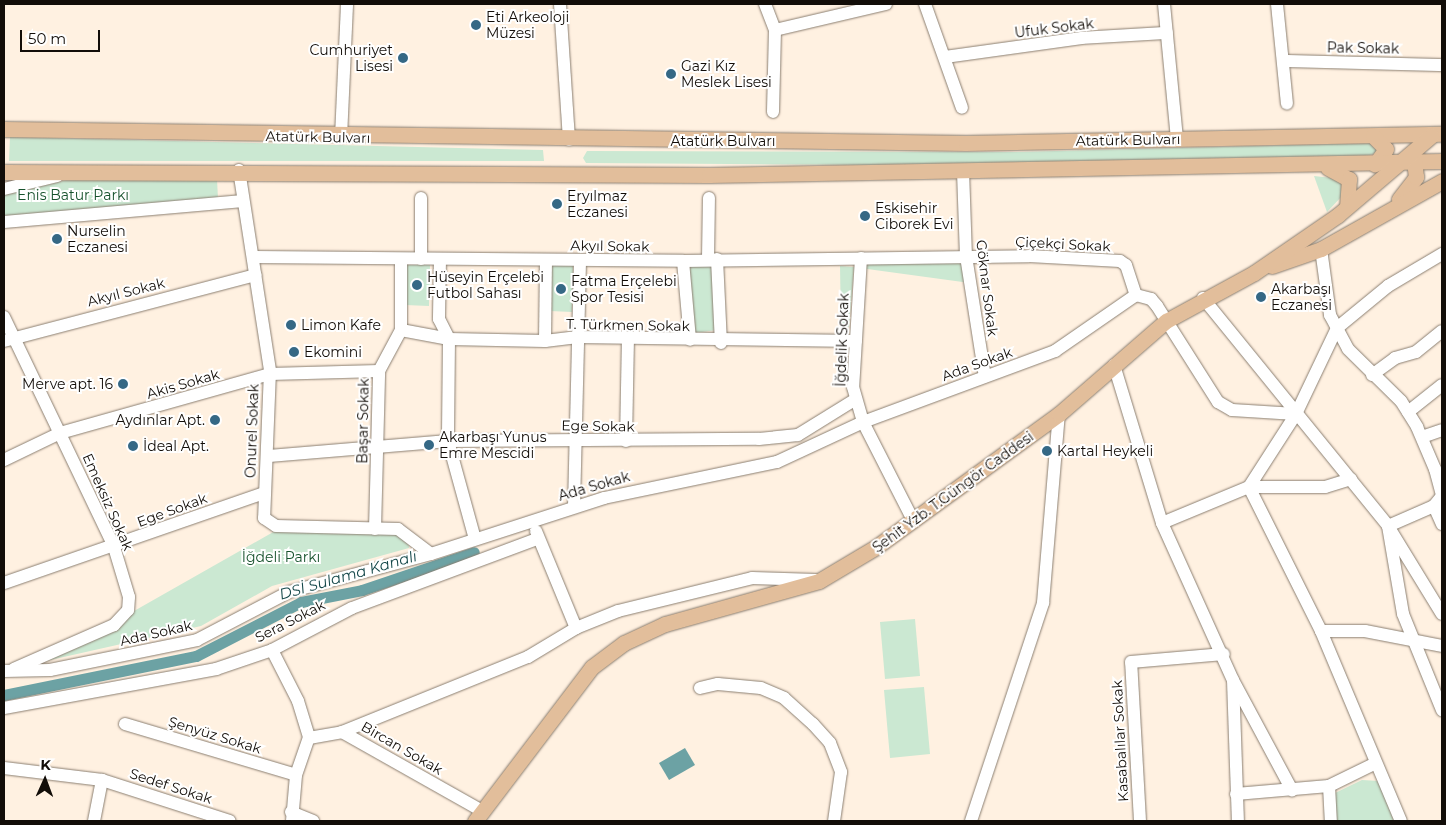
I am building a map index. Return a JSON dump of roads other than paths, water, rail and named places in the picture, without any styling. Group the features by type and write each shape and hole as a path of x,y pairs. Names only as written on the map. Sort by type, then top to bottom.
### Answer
{"main road":[{"name":"Atatürk Bulvarı","path":"4,129 341,137 966,143 1437,134"},
{"name":"Şehit Yzb. T.Güngör Caddesi","path":"479,816 592,667 624,643 665,624 819,581 914,522 1059,414 1114,364 1166,321 1203,298 1254,273 1347,207 1395,163 1414,156 1437,134"},
{"path":"1372,136 1386,149 1375,164"},
{"path":"1394,136 1414,156 1442,161"},
{"path":"1389,209 1412,185 1414,156"},
{"name":"Atatürk Bulvarı","path":"4,172 239,170 709,175 1320,166 1395,163"},
{"path":"1320,166 1334,169 1349,179 1347,207"},
{"path":"1254,273 1321,249 1389,209 1442,181"}],"street":[{"path":"341,137 347,4"},
{"path":"560,4 569,140"},
{"path":"765,4 775,30 773,112"},
{"path":"775,30 886,4"},
{"path":"925,4 962,108"},
{"path":"1164,4 1177,139"},
{"path":"1277,4 1288,104"},
{"name":"Ufuk Sokak","path":"945,57 1082,38 1166,33"},
{"name":"Pak Sokak","path":"1284,61 1442,65"},
{"name":"Onurel Sokak","path":"239,170 254,257 270,374 269,456 264,493 264,518 276,526 398,529 431,554"},
{"path":"4,189 73,171"},
{"name":"Göknar Sokak","path":"964,171 966,256 985,377"},
{"path":"420,259 421,198"},
{"path":"709,198 721,343"},
{"path":"4,222 243,201"},
{"path":"1321,249 1322,278 1337,328 1348,349 1408,412 1422,437 1439,499 1442,524"},
{"path":"1249,487 1296,414 1337,328 1388,286 1442,254"},
{"name":"Akyıl Sokak","path":"254,257 683,261 966,256"},
{"name":"Çiçekçi Sokak","path":"966,256 1120,261 1126,265 1136,295"},
{"name":"İğdelik Sokak","path":"861,258 856,341 856,399 863,422 914,522"},
{"name":"Başar Sokak","path":"375,529 379,371 401,330 401,259"},
{"path":"440,259 439,319 449,339 448,441 475,539"},
{"path":"545,341 546,260"},
{"path":"574,507 574,441 580,260"},
{"path":"683,261 690,340"},
{"name":"Akyıl Sokak","path":"8,339 256,275"},
{"path":"1136,295 1151,299 1218,402 1232,410 1296,414"},
{"name":"Ada Sokak","path":"8,671 50,670 197,640 289,592 431,554 574,507 658,484 777,462 863,422 1055,351 1136,295"},
{"path":"1203,298 1388,526 1442,614"},
{"name":"Emeksiz Sokak","path":"4,317 8,339 60,433 114,547 129,597 128,610 114,625 8,671"},
{"name":"T. Türkmen Sokak","path":"401,330 449,339 545,341 578,337 690,340 721,343 856,341"},
{"path":"1372,375 1394,358 1416,352 1442,331"},
{"path":"626,442 628,338"},
{"path":"1114,364 1162,523 1224,654 1233,680 1292,790"},
{"name":"Akis Sokak","path":"4,460 60,433 270,374 379,371"},
{"path":"1408,412 1442,385"},
{"name":"Ege Sokak","path":"269,456 448,441 626,442 798,434 856,399"},
{"path":"971,821 1043,603 1059,414"},
{"path":"1422,437 1442,430"},
{"path":"1162,523 1249,487 1325,487 1351,479"},
{"path":"1249,487 1320,631 1401,821"},
{"name":"Ege Sokak","path":"4,583 114,547 264,493"},
{"path":"1388,526 1439,499"},
{"path":"535,521 537,539 576,628"},
{"path":"1388,526 1403,614 1442,710"},
{"name":"Sera Sokak","path":"4,708 216,669 272,650 322,620 537,539"},
{"path":"342,732 528,657 576,628 618,611 752,578 786,576 819,581"},
{"path":"1320,631 1365,631 1414,639 1442,646"},
{"path":"272,650 298,701 309,738 296,775 292,817 313,821"},
{"name":"Kasabalılar Sokak","path":"1140,821 1131,662 1224,654"},
{"path":"1233,680 1238,821"},
{"path":"700,688 718,684 761,688 784,698 812,724 830,743 841,772 834,821"},
{"name":"Şenyüz Sokak","path":"125,724 296,775"},
{"name":"Bircan Sokak","path":"309,738 342,732 479,816"},
{"path":"1236,794 1329,786 1376,762"},
{"name":"Sedef Sokak","path":"4,768 102,780 230,821"},
{"path":"94,821 102,780"},
{"path":"1329,786 1331,821"}],"water":[{"path":"685,748 695,765 669,780 659,763"}],"waterway":[{"name":"DSİ Sulama Kanalı","path":"4,695 196,656 301,602 362,590 474,552"}],"place":[{"name":"Eti Arkeoloji Müzesi","path":"476,25"},
{"name":"Cumhuriyet Lisesi","path":"403,58"},
{"name":"Gazi Kız Meslek Lisesi","path":"671,74"},
{"name":"Eryılmaz Eczanesi","path":"557,204"},
{"name":"Eskisehir Ciborek Evi","path":"865,216"},
{"name":"Nurselin Eczanesi","path":"57,239"},
{"name":"Hüseyin Erçelebi Futbol Sahası","path":"417,285"},
{"name":"Fatma Erçelebi Spor Tesisi","path":"561,289"},
{"name":"Akarbaşı Eczanesi","path":"1261,297"},
{"name":"Limon Kafe","path":"291,325"},
{"name":"Ekomini","path":"294,352"},
{"name":"Merve apt. 16","path":"123,384"},
{"name":"Aydınlar Apt.","path":"215,420"},
{"name":"Akarbaşı Yunus Emre Mescidi","path":"429,445"},
{"name":"İdeal Apt.","path":"133,446"},
{"name":"Kartal Heykeli","path":"1047,451"}],"park label":[{"name":"Enis Batur Parkı","path":"73,195"},
{"name":"İğdeli Parkı","path":"281,557"}]}
